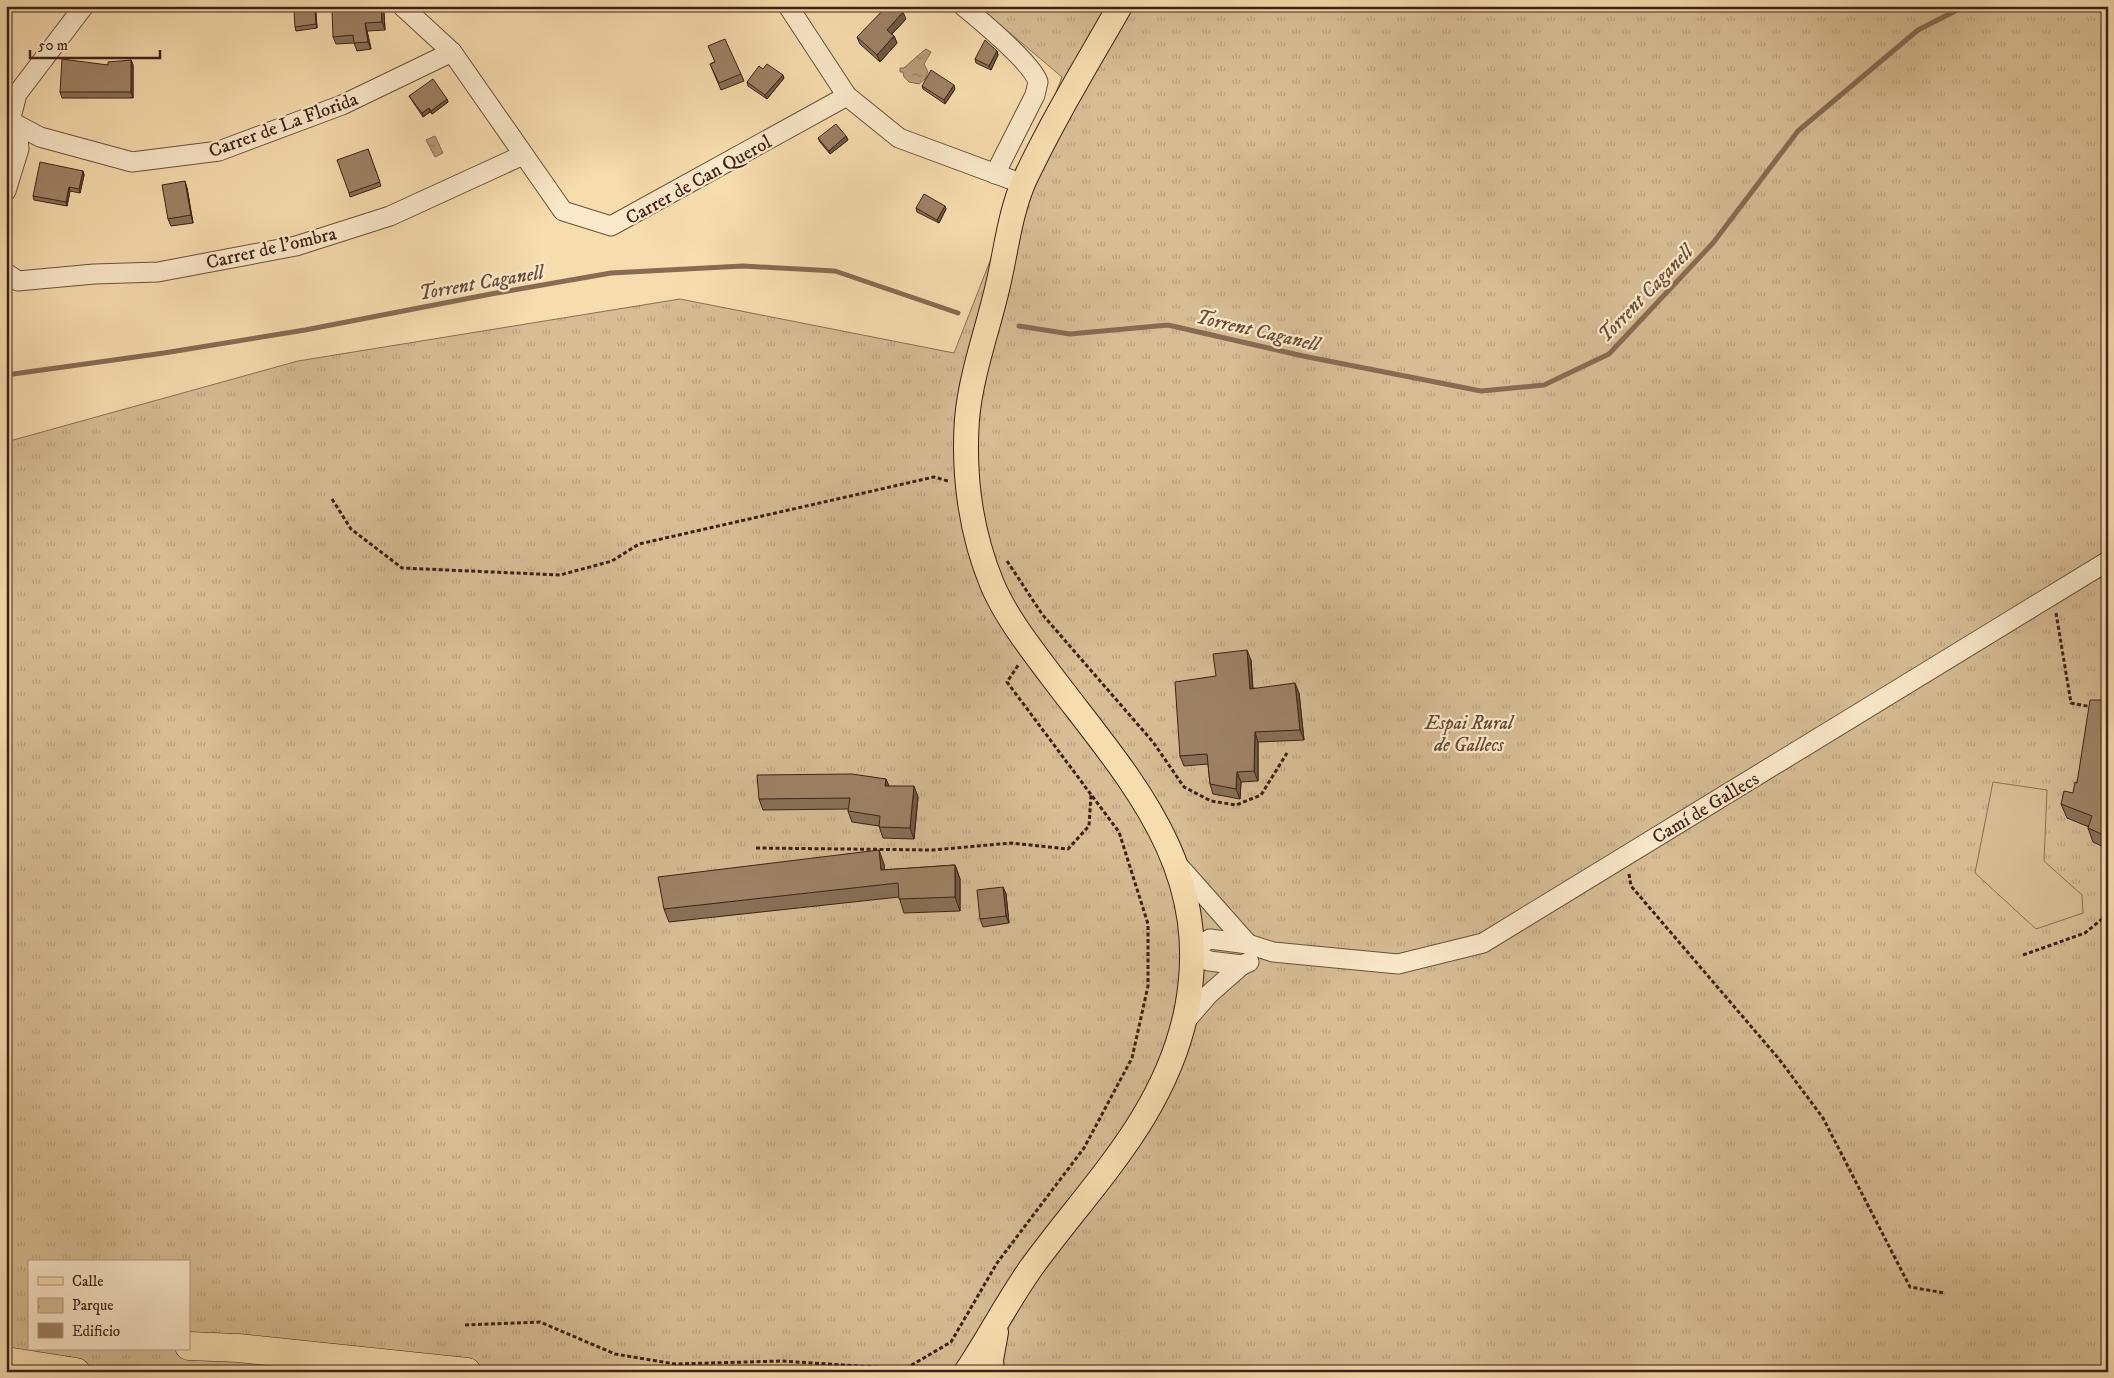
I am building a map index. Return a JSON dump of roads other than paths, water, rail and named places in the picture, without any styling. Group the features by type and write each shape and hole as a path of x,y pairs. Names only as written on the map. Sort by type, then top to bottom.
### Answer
{"highway":[{"path":"190,1346 247,1349 467,1372"},
{"path":"6,1349 28,1348"},
{"path":"6,1361 30,1372"},
{"path":"6,1361 76,1372"}],"main road":[{"path":"966,1372 1004,1309 1049,1244 1122,1152 1137,1129 1162,1083 1183,1024 1187,1006 1192,952 1184,892 1169,845 1144,800 1122,767 1030,646 994,588 980,551 972,518 966,468 967,418 973,384 1009,232 1023,184 1066,100 1120,6"},
{"path":"992,1372 993,1344 1004,1309"}],"street":[{"path":"6,191 19,150 18,125 10,121 17,94 84,6"},
{"name":"Carrer de Can Querol","path":"402,6 452,52 563,211 611,226 846,96"},
{"path":"788,6 846,96 899,138 1023,184"},
{"path":"963,6 993,32 1027,66 1038,82 1034,95 995,174"},
{"name":"Carrer de La Florida","path":"18,125 40,137 132,162 218,152 342,105 452,52"},
{"name":"Carrer de l'ombra","path":"6,273 18,281 94,274 158,272 296,246 390,216 523,155"},
{"name":"Camí de Gallecs","path":"1242,964 1208,960 1192,952 1210,938 1248,944 1273,952 1398,964 1483,943 2108,561"},
{"path":"1176,863 1248,944"},
{"name":"Camí de Gallecs","path":"1183,1024 1208,995 1242,964 1273,952"}],"water":[{"path":"926,49 931,52 924,64 928,72 925,79 919,84 909,82 904,77 903,72 900,72 900,68 904,68"},
{"path":"435,136 443,153 435,157 426,140"}],"waterway":[{"name":"Torrent Caganell","path":"1019,326 1070,334 1168,325 1303,356 1481,391 1544,385 1609,354 1713,243 1798,131 1918,30 1965,6"},
{"name":"Torrent Caganell","path":"6,375 164,353 305,330 611,273 743,266 835,271 958,313"}],"park label":[{"name":"Espai Rural de Gallecs","path":"1469,733"}]}
